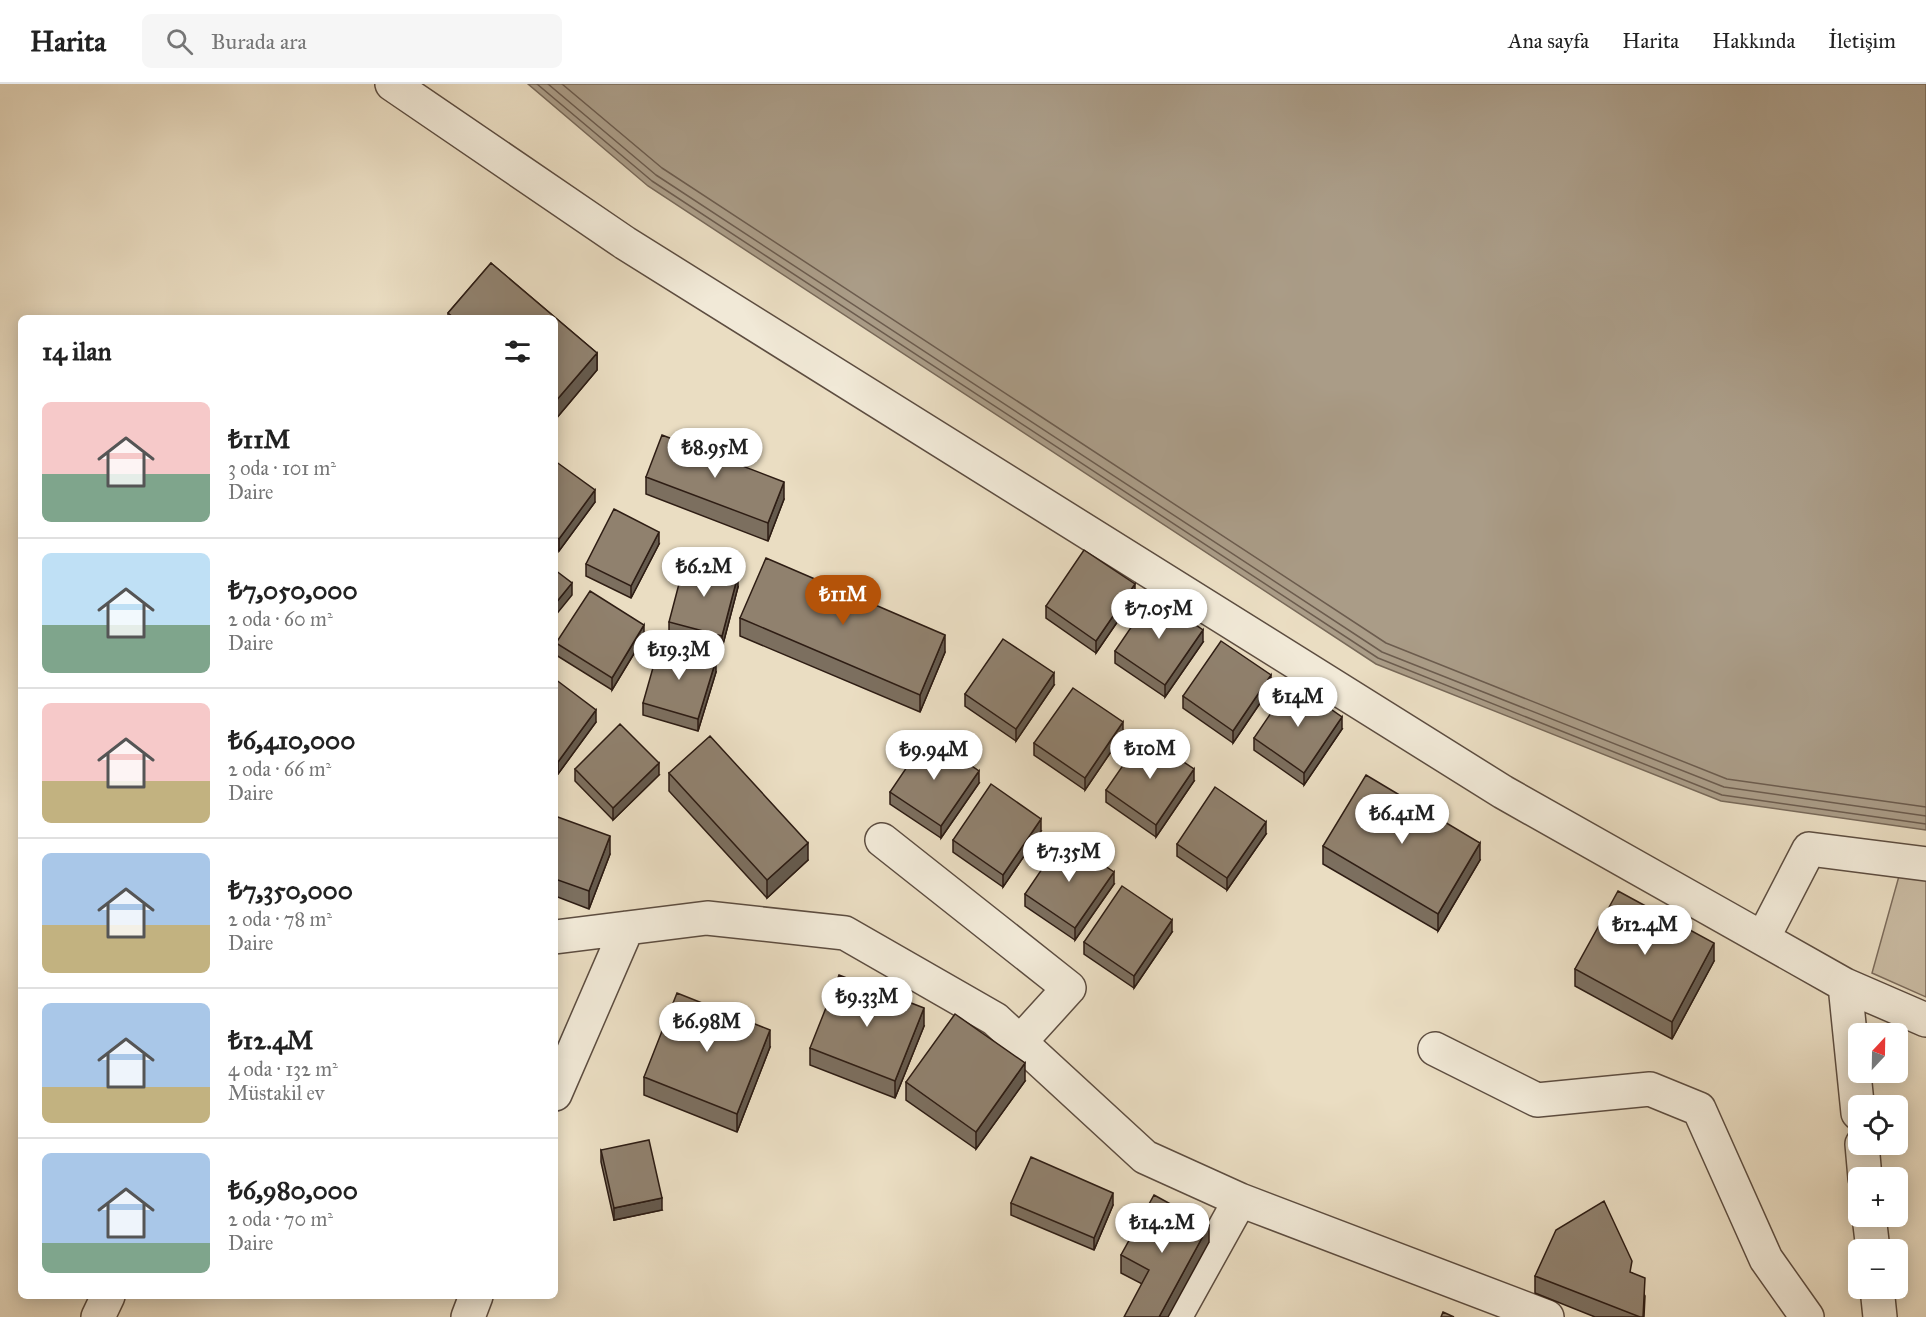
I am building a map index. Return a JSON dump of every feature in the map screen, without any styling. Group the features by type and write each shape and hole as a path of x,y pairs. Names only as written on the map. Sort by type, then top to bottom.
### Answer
{"street":[{"path":"392,84 625,243 1503,792 1845,985 1926,1020"},
{"path":"882,840 1069,988 1020,1042"},
{"path":"1763,938 1809,849 1926,864"},
{"path":"558,938 707,918 845,933 995,1019 1145,1156 1240,1200 1547,1317"},
{"path":"558,1087 627,928"},
{"path":"1845,985 1856,1095"},
{"path":"1435,1049 1538,1100 1650,1089 1699,1109 1766,1259 1807,1317"},
{"path":"1175,1317 1240,1200"},
{"path":"98,1317 107,1299"},
{"path":"468,1317 475,1299"},
{"path":"1878,1299 1880,1317"}],"shaded area":[{"path":"1899,876 1926,880 1926,997 1872,973"}],"water":[{"path":"528,84 1926,84 1926,830 1721,801 1376,664 648,186"}],"building":[{"path":"491,263 552,315 450,315 448,313"},
{"path":"558,320 597,353 558,398"},
{"path":"662,435 784,482 768,523 646,477"},
{"path":"558,463 595,490 558,538"},
{"path":"614,509 659,532 631,586 586,564"},
{"path":"1084,550 1135,584 1096,641 1046,606"},
{"path":"766,558 945,635 920,695 740,618"},
{"path":"685,561 738,575 722,636 669,622"},
{"path":"558,572 572,583 558,600"},
{"path":"590,591 644,625 612,678 558,644 558,640"},
{"path":"1153,595 1203,630 1165,685 1115,651"},
{"path":"1003,639 1054,673 1016,729 965,694"},
{"path":"1221,641 1271,675 1233,731 1183,696"},
{"path":"660,643 716,660 698,719 643,703"},
{"path":"558,681 596,710 558,762"},
{"path":"1292,682 1342,717 1304,773 1254,738"},
{"path":"1073,688 1123,722 1085,778 1034,743"},
{"path":"620,724 659,763 613,808 575,769"},
{"path":"1144,735 1194,769 1156,825 1106,790"},
{"path":"710,736 808,843 767,880 669,773"},
{"path":"928,736 979,771 941,826 890,792"},
{"path":"1366,775 1480,843 1438,914 1323,846"},
{"path":"991,784 1041,819 1003,875 953,840"},
{"path":"1215,787 1266,822 1227,878 1177,844"},
{"path":"558,817 610,836 589,891 558,880"},
{"path":"1063,838 1114,872 1075,928 1025,894"},
{"path":"1122,886 1172,920 1134,976 1084,942"},
{"path":"1618,891 1714,943 1672,1022 1575,969"},
{"path":"839,975 924,1008 895,1081 810,1048"},
{"path":"677,993 770,1030 737,1114 644,1077"},
{"path":"955,1014 1025,1063 976,1132 906,1082"},
{"path":"649,1140 662,1198 614,1208 601,1150"},
{"path":"1031,1157 1113,1193 1094,1238 1011,1203"},
{"path":"1154,1195 1209,1225 1159,1317 1124,1317 1149,1270 1121,1255"},
{"path":"1604,1201 1632,1261 1630,1272 1645,1278 1643,1317 1535,1276 1556,1230"},
{"path":"1443,1312 1454,1317 1441,1317"}]}
